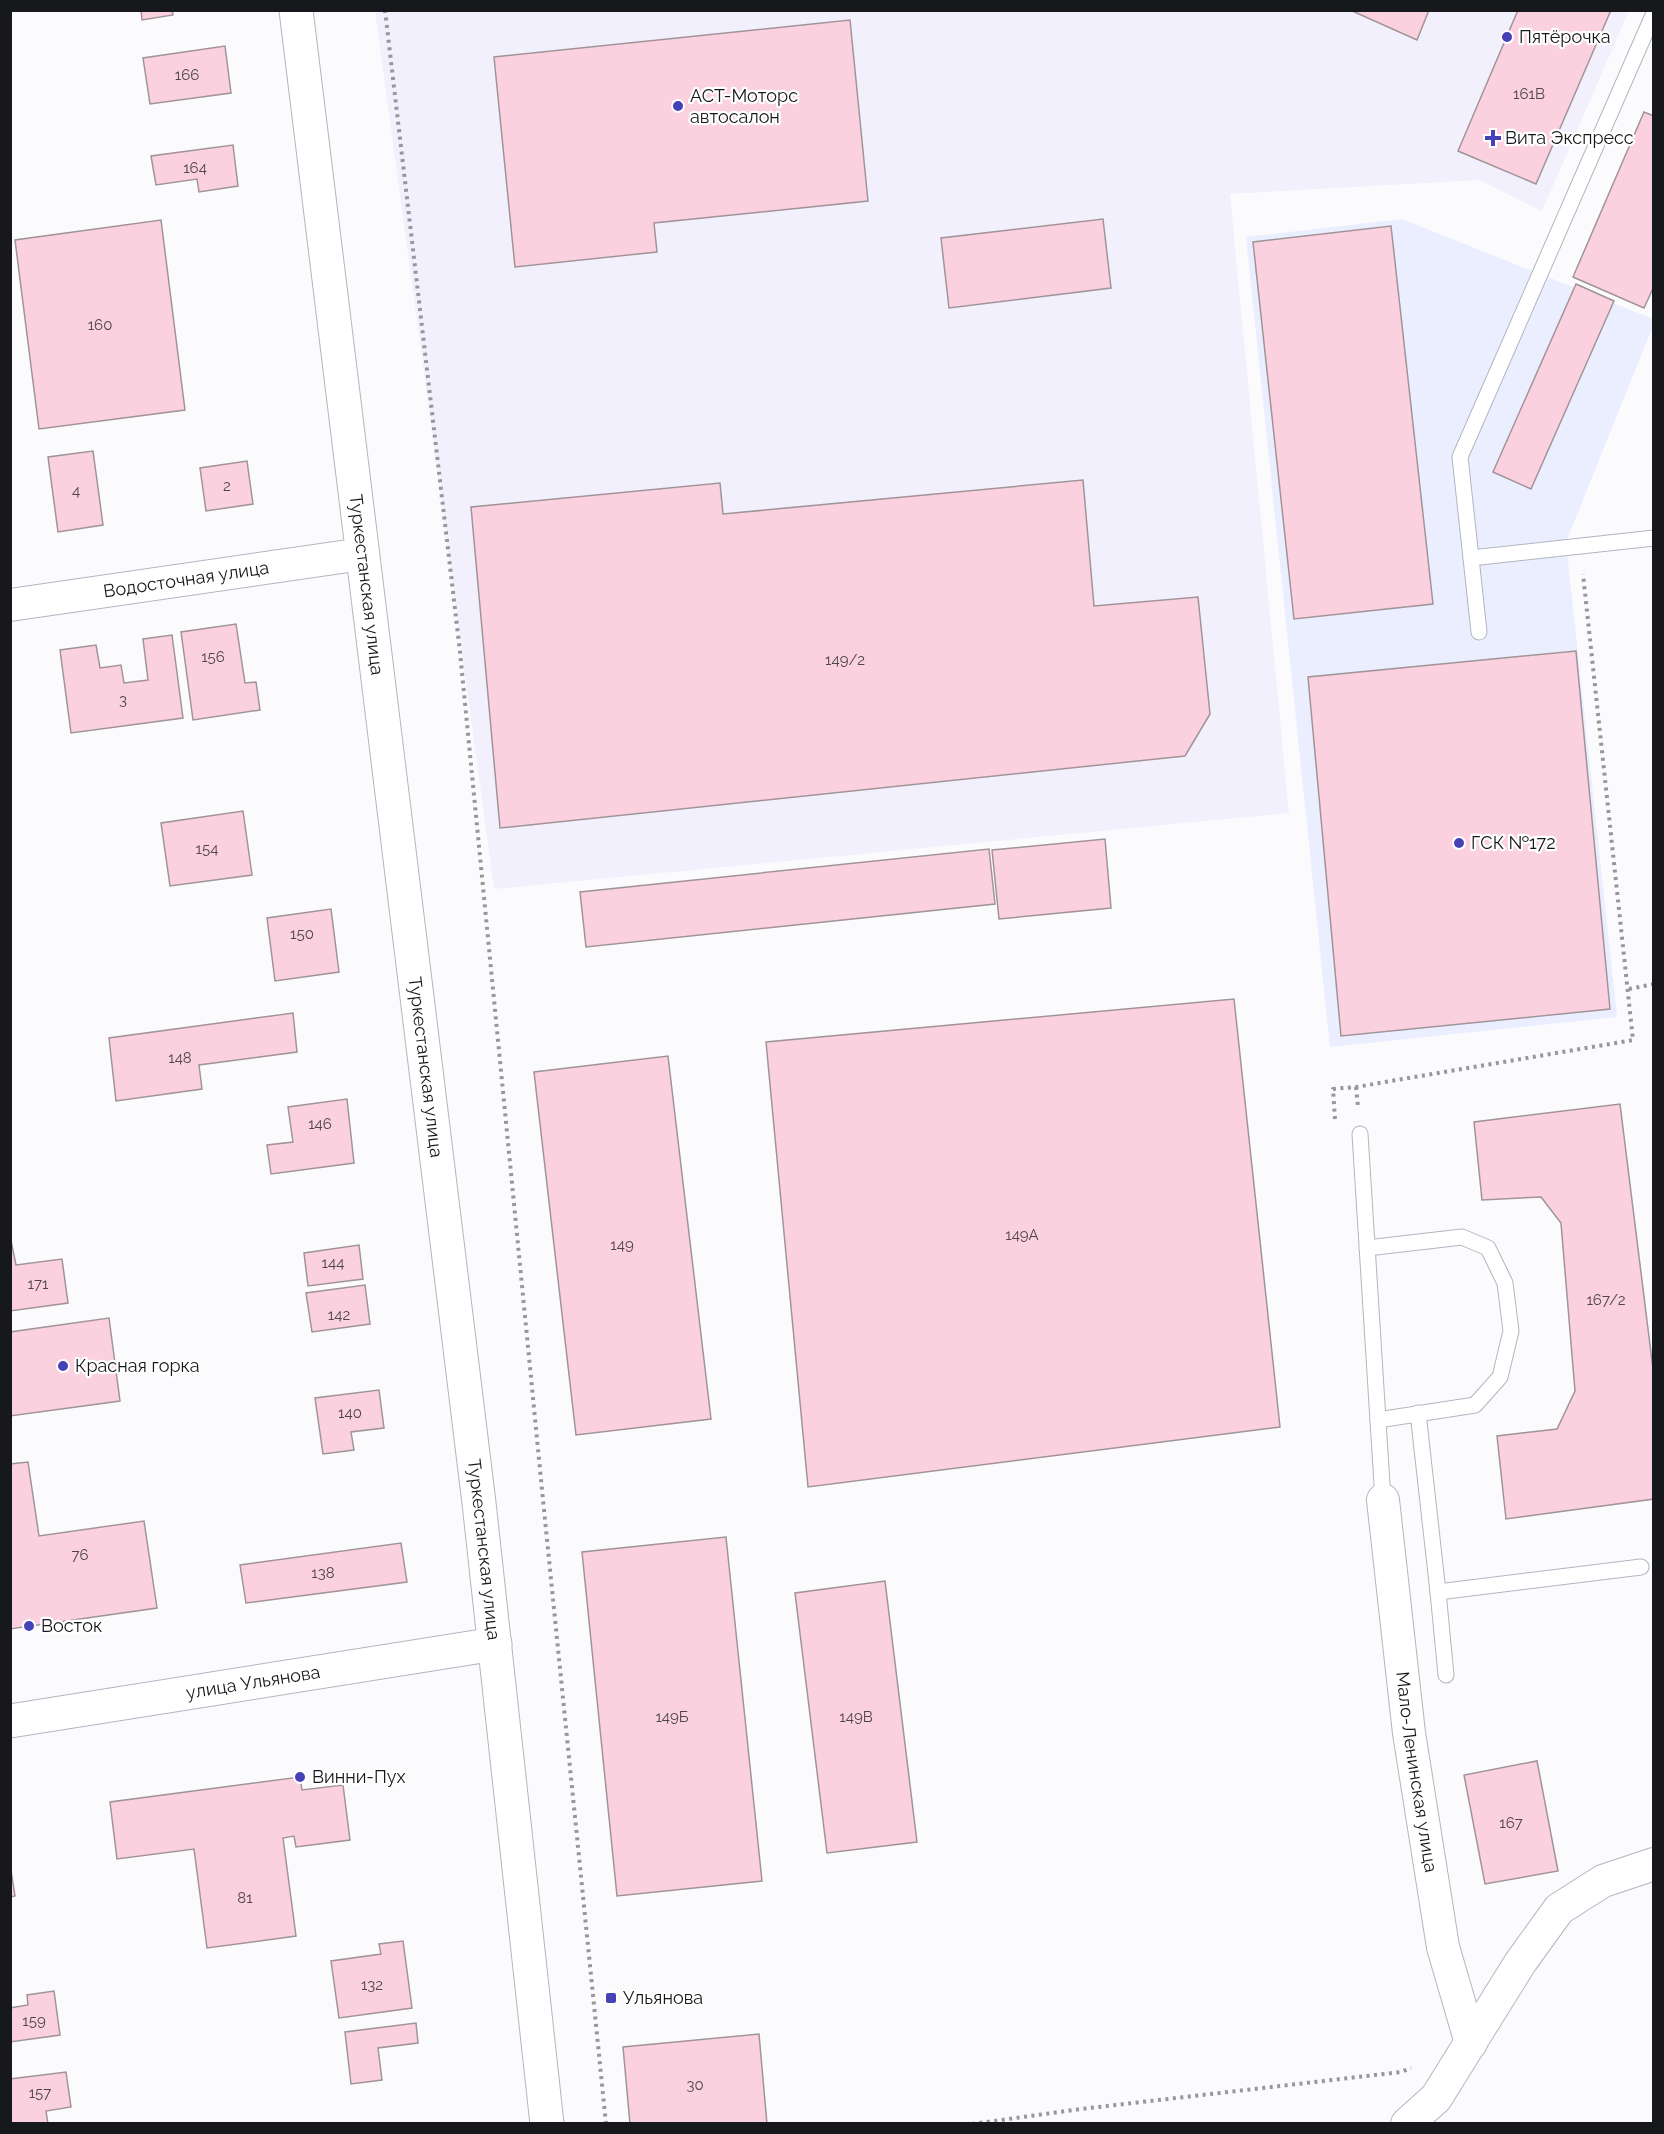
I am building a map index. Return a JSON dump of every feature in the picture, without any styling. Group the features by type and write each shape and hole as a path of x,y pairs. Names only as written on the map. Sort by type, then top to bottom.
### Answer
{"main road":[{"name":"Туркестанская улица","path":"296,10 495,1644 547,2124"},
{"name":"улица Ульянова","path":"10,1721 495,1644"}],"street":[{"name":"Водосточная улица","path":"10,605 362,554"},
{"name":"Мало-Ленинская улица","path":"1383,1500 1409,1733 1441,1936 1471,2043"},
{"path":"1407,2124 1436,2098 1520,1962 1559,1909 1603,1881 1653,1864"}],"lane":[{"path":"1479,632 1460,457 1653,13"},
{"path":"1471,558 1653,538"},
{"path":"1360,1134 1383,1500"},
{"path":"1367,1248 1462,1237 1488,1248 1505,1283 1511,1331 1500,1377 1475,1405 1378,1420"},
{"path":"1418,1413 1446,1675"},
{"path":"1438,1592 1641,1567"}],"path":[{"path":"385,10 460,652 606,2124"},
{"path":"1336,1128 1333,1089 1633,1040 1580,545"},
{"path":"1629,988 1653,984"},
{"path":"972,2124 1092,2107 1401,2072 1471,2043"}],"shaded area":[{"path":"375,11 1629,11 1542,211 1479,180 1230,194 1289,813 494,889"},
{"path":"1402,219 1653,319 1653,326 1566,542 1617,1017 1330,1047 1246,237"}],"building":[{"path":"141,10 172,10 173,15 142,20"},
{"path":"1350,10 1429,10 1417,40"},
{"path":"1518,10 1611,10 1536,184 1458,151"},
{"name":"АСТ-Моторс автосалон","path":"850,20 868,201 654,223 657,252 515,267 494,57"},
{"path":"225,46 231,93 150,104 143,58"},
{"path":"1644,112 1654,116 1654,286 1644,308 1573,277"},
{"path":"233,145 238,186 199,192 197,179 156,185 151,156"},
{"path":"1103,219 1111,288 949,308 941,238"},
{"path":"161,220 185,410 39,429 15,240"},
{"path":"1391,226 1433,604 1294,619 1253,242"},
{"path":"1576,284 1614,301 1531,489 1493,472"},
{"path":"93,451 103,525 58,532 48,457"},
{"path":"247,461 253,504 206,511 200,468"},
{"path":"1083,480 1094,606 1198,597 1210,714 1185,756 500,828 471,507 720,483 723,514"},
{"path":"236,624 245,683 256,682 260,710 193,720 181,632"},
{"path":"172,635 183,718 71,733 60,650 96,645 100,668 121,665 124,683 148,680 143,639"},
{"name":"ГСК №172","path":"1576,651 1610,1009 1341,1036 1308,677"},
{"path":"243,811 252,875 170,886 161,823"},
{"path":"1105,839 1111,908 999,919 992,850"},
{"path":"989,849 995,904 586,947 580,892"},
{"path":"331,909 339,972 275,981 267,918"},
{"path":"1234,999 1280,1427 808,1487 766,1042"},
{"path":"293,1013 297,1052 199,1065 202,1089 116,1101 109,1038"},
{"path":"668,1056 711,1419 576,1435 534,1072"},
{"path":"347,1099 354,1163 271,1174 267,1145 293,1142 288,1107"},
{"path":"1620,1104 1654,1377 1654,1499 1506,1519 1497,1436 1557,1429 1575,1391 1561,1223 1541,1197 1482,1200 1474,1122"},
{"path":"10,1236 16,1265 62,1259 68,1303 10,1311"},
{"path":"359,1245 363,1279 308,1286 304,1253"},
{"path":"365,1285 370,1324 312,1332 306,1293"},
{"name":"Красная горка","path":"109,1318 120,1401 10,1416 10,1332"},
{"path":"379,1390 384,1428 351,1432 354,1450 323,1454 315,1398"},
{"path":"28,1462 39,1536 144,1521 157,1608 10,1629 10,1464"},
{"path":"726,1537 762,1881 617,1896 582,1552"},
{"path":"401,1543 407,1582 246,1603 240,1565"},
{"path":"885,1581 917,1842 827,1853 795,1593"},
{"path":"1537,1761 1558,1871 1485,1884 1464,1775"},
{"path":"300,1777 302,1790 343,1785 350,1840 296,1847 294,1836 283,1838 296,1936 207,1948 194,1849 117,1859 110,1802"},
{"path":"10,1864 15,1896 10,1897"},
{"path":"403,1941 412,2008 339,2018 331,1961 381,1954 379,1944"},
{"path":"54,1991 60,2035 10,2042 10,2008 28,2005 27,1995"},
{"path":"416,2023 418,2043 378,2048 382,2080 351,2084 345,2032"},
{"path":"759,2034 767,2124 630,2124 623,2047"},
{"path":"66,2072 71,2107 46,2111 48,2124 10,2124 10,2079"}],"place":[{"name":"Пятёрочка","path":"1507,37"},
{"name":"АСТ-Моторс автосалон","path":"678,106"},
{"name":"Вита Экспресс","path":"1493,138"},
{"name":"ГСК №172","path":"1459,843"},
{"name":"Красная горка","path":"63,1366"},
{"name":"Восток","path":"29,1626"},
{"name":"Винни-Пух","path":"300,1777"},
{"name":"Ульянова","path":"611,1998"}]}
